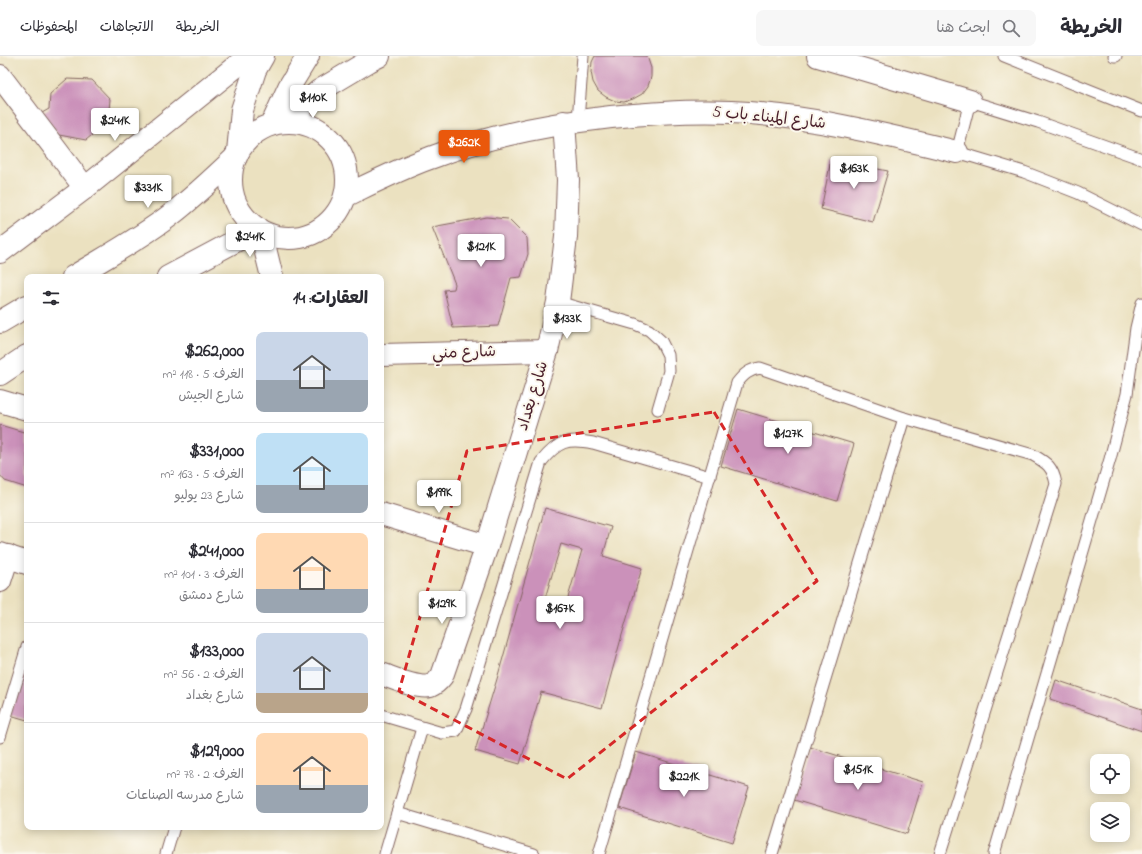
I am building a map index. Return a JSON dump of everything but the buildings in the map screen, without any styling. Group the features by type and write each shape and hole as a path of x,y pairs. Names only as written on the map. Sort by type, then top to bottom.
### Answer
{"street":[{"path":"0,252 85,188 249,56"},
{"path":"78,274 171,215 204,187 237,155 246,140 258,130 278,123 298,122 311,126 334,142 341,153 346,166 348,180 347,195 341,208 332,221 320,230 306,236 291,239 276,237 260,230 247,221 239,210 233,197 231,184 232,170 237,155 242,110 255,70 263,56"},
{"path":"278,123 289,87 308,56"},
{"path":"278,123 319,91 379,56"},
{"path":"818,56 970,101"},
{"path":"0,76 85,188"},
{"name":"شارع الميناء باب 5","path":"347,195 388,175 474,143 519,131 571,121 654,112 731,112 806,119 887,135 957,152"},
{"name":"شارع بغداد","path":"384,675 422,686 430,686 437,682 442,676 487,546 547,351 558,302 566,237 571,121"},
{"path":"174,274 260,230"},
{"path":"260,230 271,274"},
{"path":"0,322 24,308"},
{"name":"شارع مني","path":"384,355 547,351"},
{"path":"0,374 24,358"},
{"path":"0,401 24,408"},
{"path":"384,515 487,546"},
{"path":"0,581 12,558"}],"lane":[{"path":"571,121 583,56"},
{"path":"1004,56 1142,111"},
{"path":"1142,159 1038,122 970,101 957,152 1024,172 1071,190 1142,225"},
{"path":"558,302 635,324 649,330 661,341 668,355 669,371 658,409"},
{"path":"994,854 1110,459 1127,394 1136,328 1142,304"},
{"path":"599,854 737,383 743,375 750,370 760,368 904,418 1033,455 1045,462 1054,472 1056,484 940,854"},
{"path":"772,854 904,418"},
{"path":"384,716 442,733 456,731 468,702 541,462 549,452 559,444 575,440 593,443 710,477"},
{"path":"0,737 24,657"},
{"path":"385,854 422,728"},
{"path":"397,813 534,854"},
{"path":"166,854 173,830"}],"highlighted area":[{"path":"714,412 817,581 567,779 399,691 467,451"}]}
